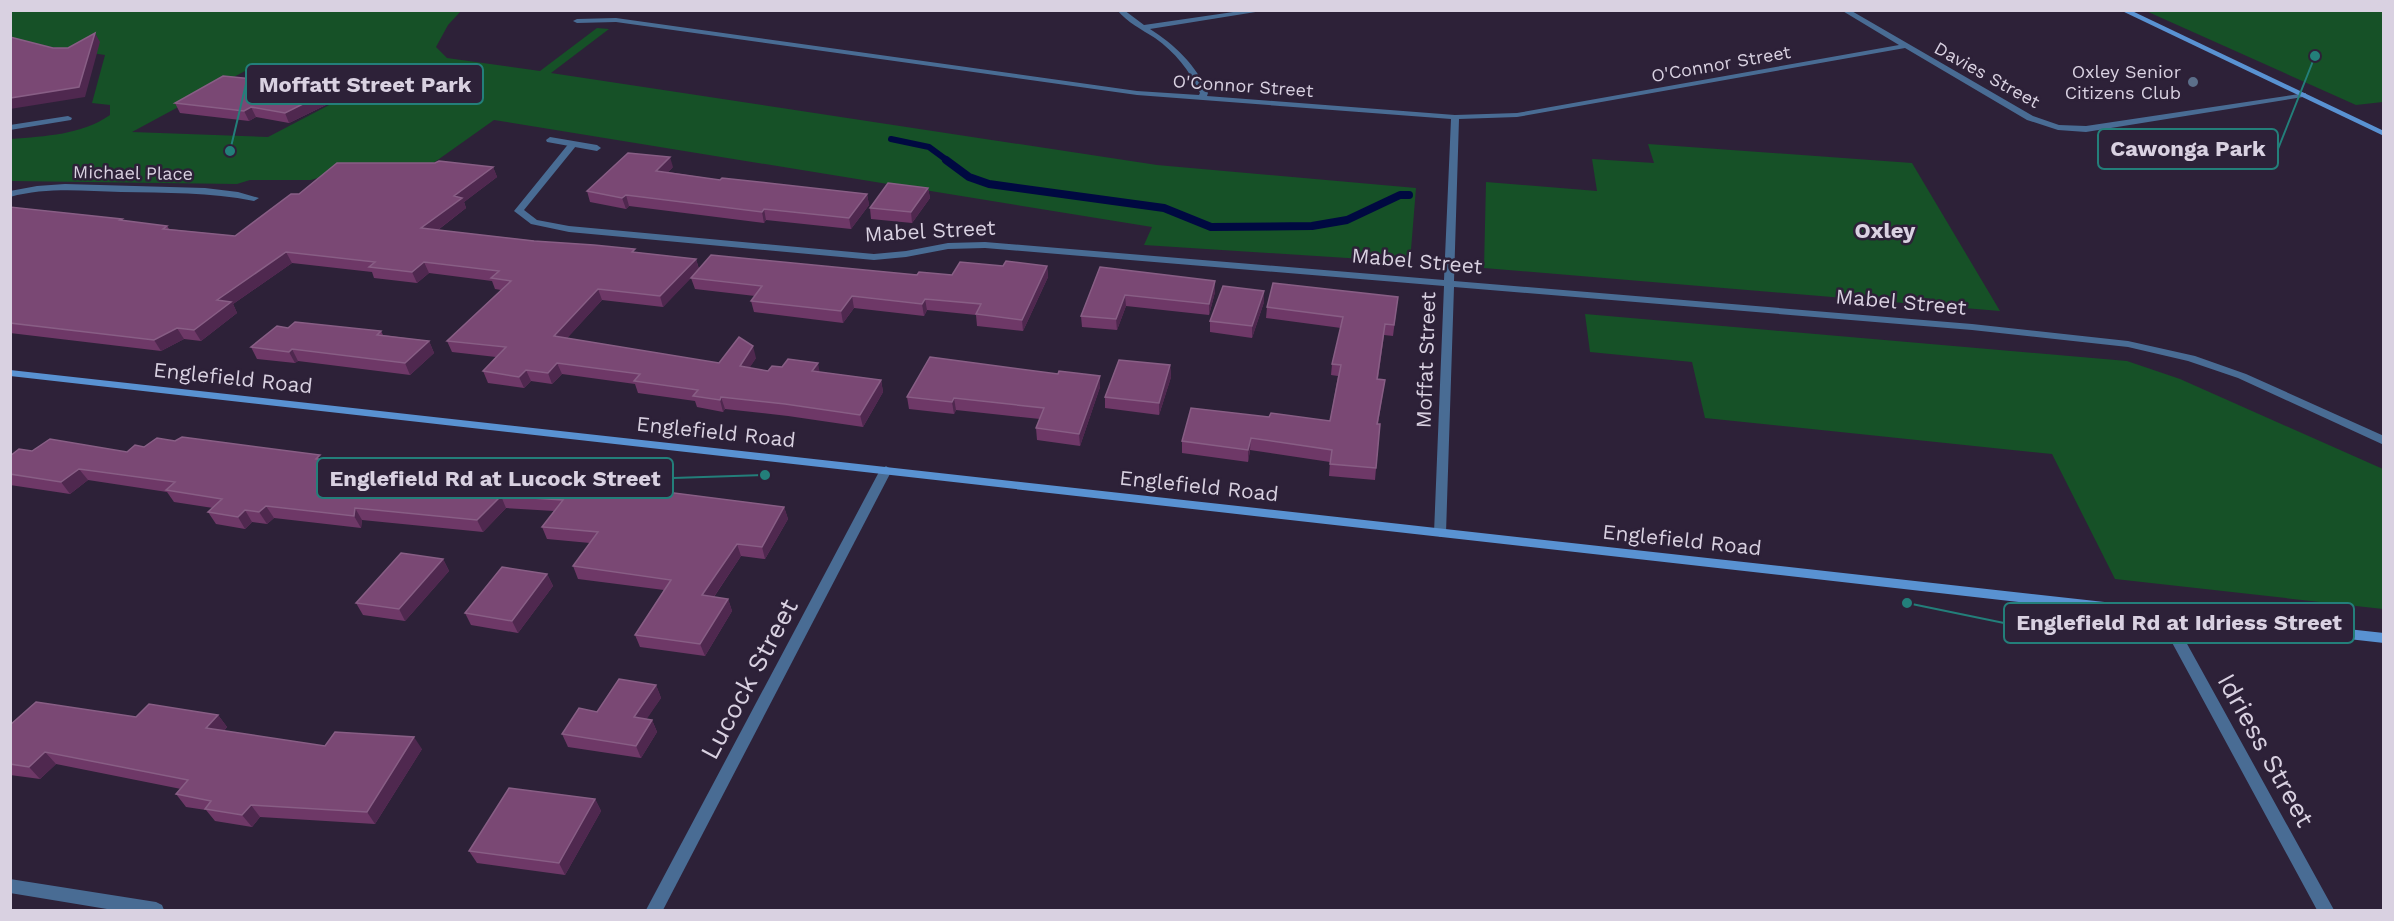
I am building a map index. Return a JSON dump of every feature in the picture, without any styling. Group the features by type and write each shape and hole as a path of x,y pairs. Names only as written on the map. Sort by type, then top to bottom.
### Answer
{"main road":[{"path":"2123,10 2384,134"},
{"name":"Englefield Road","path":"10,373 2384,638"}],"street":[{"path":"1120,10 1141,28 1162,40 1200,81 1204,93 1202,97"},
{"path":"1141,28 1265,10"},
{"name":"Davies Street","path":"1844,10 2030,118 2058,128 2086,129 2303,95"},
{"name":"O'Connor Street","path":"577,21 616,20 1137,93 1455,117 1517,115 1905,46"},
{"name":"Moffat Street","path":"1440,533 1455,117"},
{"path":"10,128 68,118"},
{"path":"550,141 597,148"},
{"name":"Mabel Street","path":"573,144 519,211 534,222 569,229 873,256 906,255 948,246 986,245 1972,327 2128,344 2191,358 2242,376 2384,441"},
{"name":"Michael Place","path":"10,194 38,189 103,189 227,192 254,198"},
{"name":"Lucock Street","path":"654,910 886,471"},
{"name":"Idriess Street","path":"2163,613 2326,910"},
{"path":"10,886 156,910"}],"green space":[{"path":"11,11 461,11 448,25 436,47 447,58 540,71 597,28 609,29 551,73 1157,165 1416,188 1410,262 1144,245 1152,227 494,120 432,164 337,172 311,180 250,180 237,184 11,181 11,139 63,133 87,127 110,115 110,105 92,103 105,55 11,41","holes":["245,71 356,91 268,137 132,132"]},
{"path":"2146,11 2383,11 2383,102 2356,105"},
{"path":"1648,144 1912,163 2000,311 1484,268 1486,182 1597,191 1592,159 1654,163"},
{"path":"1585,314 2127,361 2180,379 2383,469 2383,609 2115,579 2052,454 1705,418 1692,362 1590,352"}],"building":[{"path":"95,33 79,87 10,98 10,37 53,48 68,48"},
{"path":"223,76 322,86 317,89 329,91 285,113 251,107 244,111 175,103"},
{"path":"628,153 670,157 656,171 720,180 722,178 867,194 849,218 764,209 762,212 626,195 622,198 587,191"},
{"path":"439,161 493,167 454,196 462,198 421,228 534,241 635,249 632,252 696,259 660,296 598,289 554,336 719,363 739,337 753,346 740,366 768,371 772,366 782,367 788,359 818,363 812,371 881,380 860,415 785,404 693,396 698,390 634,381 640,374 557,363 548,373 526,370 519,377 483,371 506,347 447,341 511,281 491,278 499,271 424,262 412,272 369,267 375,262 286,252 217,300 231,302 194,330 177,328 154,340 10,323 10,207 122,219 120,220 167,226 163,229 235,236 291,194 299,194 337,163 435,163"},
{"path":"888,183 928,188 911,212 870,208"},
{"path":"711,255 917,275 919,272 952,275 960,262 1003,266 1006,261 1047,266 1022,320 976,314 981,304 925,299 922,304 852,296 841,311 751,301 762,286 691,278"},
{"path":"1100,267 1215,281 1209,304 1125,295 1116,319 1081,316"},
{"path":"1273,283 1398,297 1394,325 1385,324 1377,379 1385,380 1377,424 1380,424 1376,468 1330,464 1332,450 1251,438 1248,450 1182,441 1191,408 1269,417 1271,413 1330,421 1341,365 1332,364 1343,317 1267,307"},
{"path":"1223,286 1264,291 1252,326 1210,321"},
{"path":"295,322 381,331 377,335 429,341 405,363 292,349 289,352 251,347 277,326 288,328"},
{"path":"930,357 1058,374 1059,371 1100,376 1079,434 1036,428 1044,408 954,398 952,402 907,397"},
{"path":"1119,360 1170,365 1159,403 1105,397"},
{"path":"182,437 320,455 316,459 375,465 380,461 475,472 482,465 626,478 619,486 784,507 762,547 737,544 702,595 728,599 700,644 635,635 671,580 573,566 598,532 542,527 563,500 501,496 477,520 355,508 354,516 266,506 259,512 245,510 238,517 208,512 222,499 166,490 175,482 79,469 61,482 10,474 10,456 19,449 32,451 50,439 127,452 135,445 144,447 157,438 175,441"},
{"path":"401,553 443,559 399,609 356,603"},
{"path":"502,567 547,574 512,621 465,613"},
{"path":"619,679 656,685 634,717 652,720 636,746 562,734 579,708 597,712"},
{"path":"36,702 136,717 149,704 218,715 206,728 325,746 335,732 414,737 367,812 251,805 242,815 205,809 211,801 176,794 188,780 45,752 29,767 10,764 10,725"},
{"path":"509,788 595,799 559,863 469,851"}],"waterway":[{"path":"891,139 929,147 948,161"},
{"path":"946,160 969,177 989,184 1164,208 1211,227 1312,226 1347,220 1400,195 1409,195"}],"place":[{"name":"Cawonga Park","path":"2315,56"},
{"name":"Oxley Senior Citizens Club","path":"2193,82"},
{"name":"Moffatt Street Park","path":"230,151"},
{"name":"Englefield Rd at Lucock Street","path":"765,475"},
{"name":"Englefield Rd at Idriess Street","path":"1907,603"}],"district":[{"name":"Oxley","path":"1885,230"}]}
